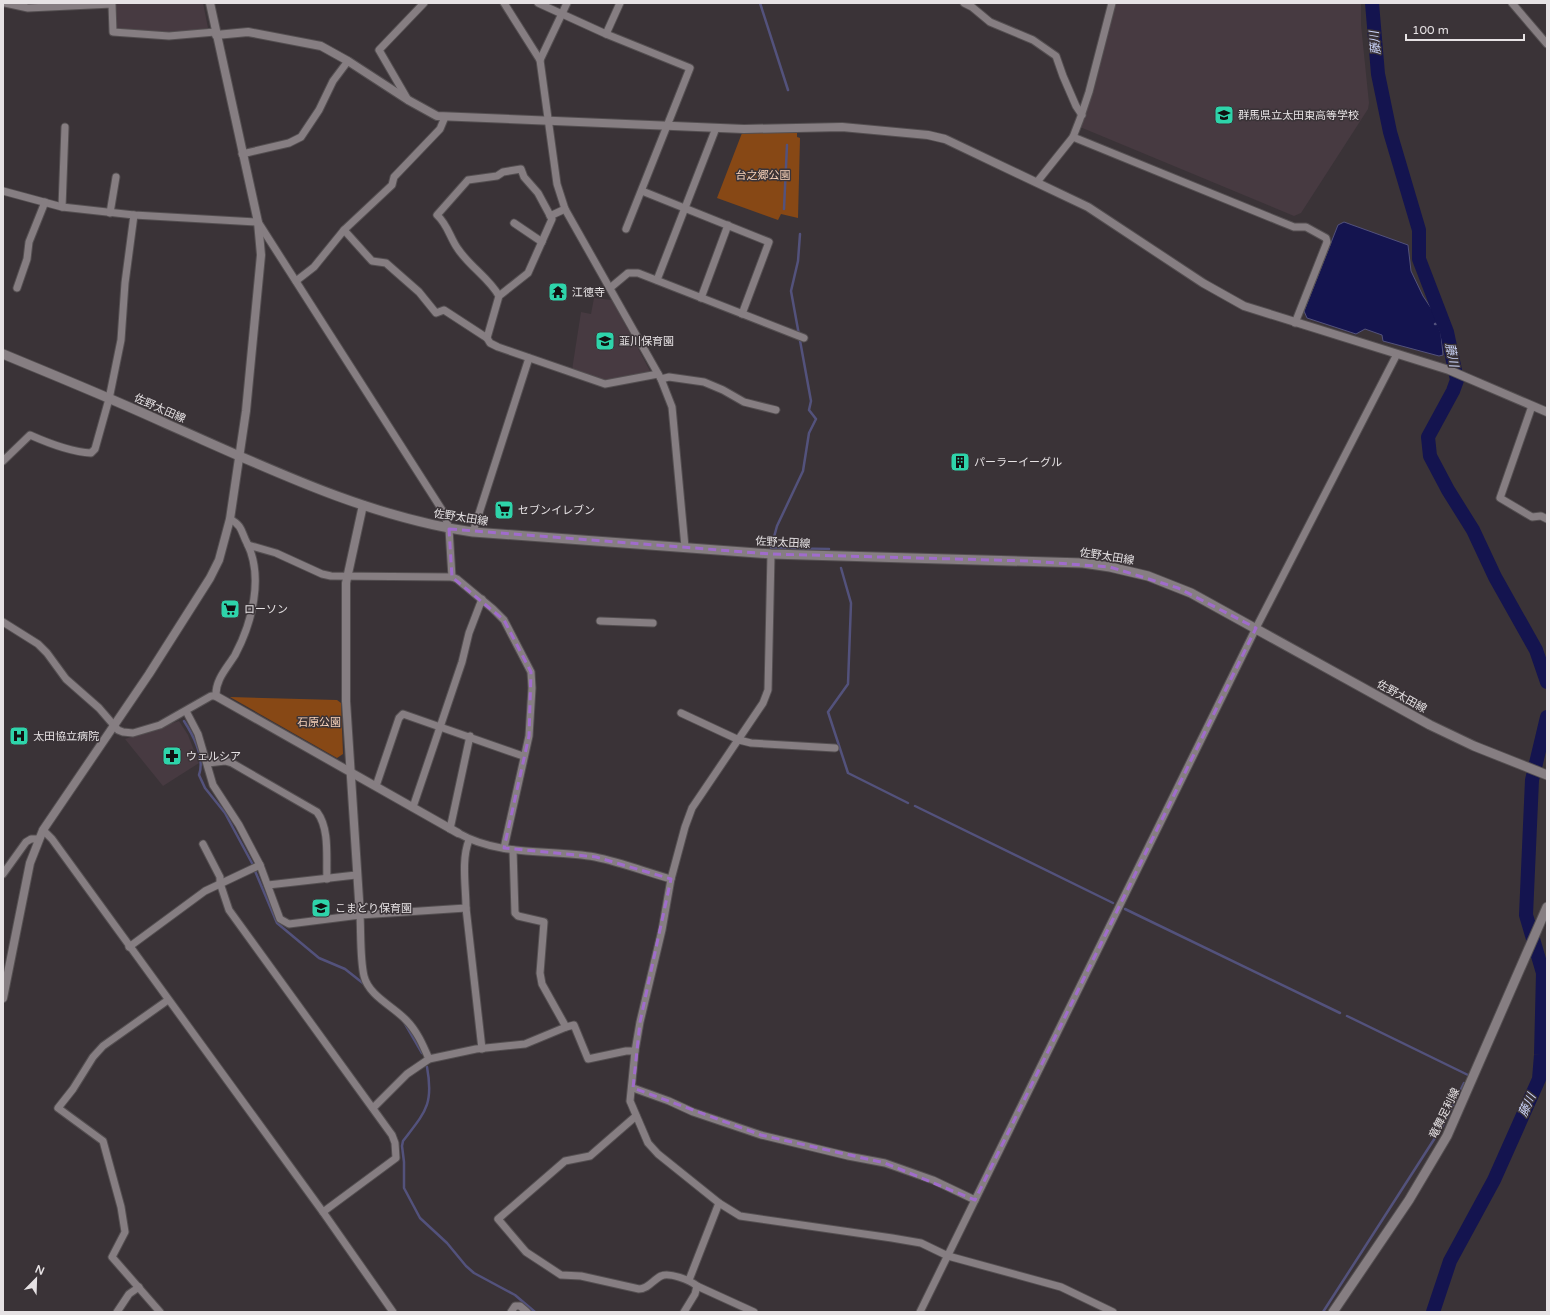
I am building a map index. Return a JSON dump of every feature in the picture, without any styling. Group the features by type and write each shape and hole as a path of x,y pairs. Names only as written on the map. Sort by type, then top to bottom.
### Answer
{"main road":[{"name":"佐野太田線","path":"3,354 239,456 363,505 404,518 449,529 771,554 1029,561 1110,567 1148,576 1212,603 1430,725 1474,746 1543,773"},
{"name":"竜舞足利線","path":"1333,1312 1409,1200 1437,1155 1472,1083 1547,907"}],"street":[{"path":"5,3 28,8 52,5 112,4 113,32 169,36 242,32 258,33 321,46 348,61 408,100 436,116 716,128 842,127 928,135 944,139 1037,182 1110,220 1203,283 1244,306 1451,371 1547,412"},
{"path":"3,998 25,886 38,840 43,830 210,578 218,560 230,520 246,411 261,255 258,222 210,3"},
{"path":"408,100 379,50 424,3"},
{"path":"504,3 510,6 540,60 557,184 565,209 660,377 672,407 685,547"},
{"path":"538,3 606,34 690,68 626,229"},
{"path":"540,60 567,3"},
{"path":"606,34 620,3"},
{"path":"964,3 972,7 990,22 1033,40 1056,56 1076,106 1082,115"},
{"path":"1037,182 1073,136 1082,115 1112,3"},
{"path":"1512,3 1547,44"},
{"path":"242,154 289,143 301,137 319,109 333,81 348,61"},
{"path":"296,281 314,267 344,230 392,185 394,178 440,129 444,117"},
{"path":"62,207 65,127"},
{"path":"657,280 716,128"},
{"path":"1073,136 1279,221 1294,227 1306,228 1326,238 1327,242 1295,323"},
{"path":"487,338 499,296 528,273 552,219 538,193 524,177 521,169 503,172 497,176 468,180 437,215 445,223 458,250 492,284 499,296"},
{"path":"110,213 116,177"},
{"path":"3,191 62,207 110,213 258,222"},
{"path":"642,191 770,242 742,314"},
{"path":"17,288 27,259 29,242 45,202"},
{"path":"550,216 565,209"},
{"path":"3,461 30,435 63,447 91,453 95,449 109,399 121,340 125,283 134,215"},
{"path":"258,222 375,408 444,513 449,529 452,577"},
{"path":"514,223 542,242"},
{"path":"701,298 728,225"},
{"path":"344,230 372,261 386,263 419,292 436,313 444,310 487,338 490,343 498,347 605,384 660,377 704,382 744,402 776,410"},
{"path":"610,288 628,273 638,273 804,338"},
{"path":"920,1312 1256,628 1396,354"},
{"path":"473,532 529,358"},
{"path":"1532,406 1500,498 1532,517 1541,516 1547,519"},
{"path":"363,505 346,576 346,696 349,772 364,977 372,990 407,1020 420,1038 429,1059"},
{"path":"216,696 218,683 244,636 255,592 254,559 240,526 230,520"},
{"path":"248,545 280,554 322,574 346,576 452,577 482,599 504,620 531,672 532,688 529,736 523,756 504,848"},
{"path":"771,554 768,690 763,703 692,808 685,827 671,879 635,1051 630,1101 648,1143 658,1154 718,1203 740,1216 892,1238 921,1244 948,1256 1061,1286 1113,1312"},
{"path":"413,807 465,654 468,633 482,599"},
{"path":"600,621 653,623"},
{"path":"3,622 38,644 47,653 66,679 99,708 114,725 123,732 133,733 160,725 211,696 216,696 469,840 513,850 596,857 671,879"},
{"path":"186,711 198,734 213,785 239,825 260,865 280,919 285,923 289,924 360,915 466,908"},
{"path":"681,713 739,740 751,743 835,748"},
{"path":"376,786 400,715 407,714 523,756"},
{"path":"450,829 470,736"},
{"path":"208,764 225,761 232,762 317,812 322,817 326,835 327,879"},
{"path":"43,830 52,839 323,1212 393,1312"},
{"path":"3,874 26,842 31,839 38,840"},
{"path":"469,840 466,865 466,908 482,1049"},
{"path":"203,844 220,877 220,883 229,910 373,1108 396,1143 396,1158 323,1212"},
{"path":"513,850 515,913 518,916 544,922 540,973 542,984 566,1027"},
{"path":"129,947 206,891 260,865"},
{"path":"268,885 356,876"},
{"path":"160,1312 112,1256 125,1232 121,1207 103,1141 58,1108 73,1089 93,1057 103,1046 168,1000"},
{"path":"373,1108 407,1074 429,1059 482,1049 525,1044 566,1027 574,1026 588,1058 626,1051 635,1051"},
{"path":"632,1088 669,1101 693,1112 761,1136 885,1163 933,1180 975,1200"},
{"path":"636,1116 590,1156 565,1161 498,1220 526,1252 561,1275 581,1276 639,1289 644,1289 661,1276 666,1275 689,1280 696,1286 754,1312"},
{"path":"689,1280 718,1203"},
{"path":"684,1312 695,1294 696,1286"},
{"path":"117,1312 129,1294 139,1287"},
{"path":"511,1312 515,1306 520,1306 526,1312"}],"highlighted area":[{"path":"449,529 771,554 1029,561 1110,567 1178,588 1256,628 975,1200 885,1163 761,1135 633,1088 640,1022 671,879 596,857 504,848 529,736 531,672 504,620 452,577"}],"shaded area":[{"path":"114,3 203,3 208,28 169,34 116,30"},
{"name":"群馬県立太田東高等学校","path":"1114,3 1361,3 1361,25 1369,103 1368,109 1301,213 1294,216 1080,127 1087,109"},
{"path":"1344,222 1408,245 1411,271 1423,296 1433,311 1441,334 1443,355 1439,356 1383,341 1382,335 1365,329 1356,334 1307,318 1304,311 1338,225"},
{"path":"594,298 612,300 650,373 604,381 572,370 581,312 591,314"},
{"path":"179,721 188,735 199,763 163,786 125,739"}],"green space":[{"name":"台之郷公園","path":"797,132 797,137 800,138 798,218 781,214 778,220 717,198 742,133"},
{"name":"石原公園","path":"230,697 337,700 341,703 343,754 337,758"}],"waterway":[{"path":"760,3 788,90"},
{"name":"藤川","path":"1372,3 1378,74 1390,132 1419,230 1419,259 1447,332 1457,380 1453,391 1428,437 1430,456 1448,490 1473,530 1495,577 1536,650 1547,682"},
{"path":"784,209 787,145"},
{"path":"800,234 798,261 791,291 811,401 809,410 816,419 809,433 803,471 777,526 771,548 829,549"},
{"name":"藤川","path":"1435,324 1444,323"},
{"name":"藤川","path":"1449,356 1453,357"},
{"path":"841,568 851,603 848,684 828,712 848,773 908,803"},
{"name":"藤川","path":"1433,1312 1450,1261 1494,1180 1539,1079 1543,973 1526,915 1532,780 1547,717"},
{"path":"184,721 197,747 200,761 199,775 205,788 225,813 253,865"},
{"path":"915,806 1113,903"},
{"path":"255,871 277,923 319,958 345,969 364,984"},
{"path":"1125,909 1340,1013"},
{"path":"1347,1016 1468,1075"},
{"path":"404,1022 422,1053"},
{"path":"427,1067 429,1091 426,1107 417,1123 403,1141 402,1146 404,1162 404,1188 420,1218 447,1243 466,1266 474,1273 515,1295 535,1312"},
{"path":"1323,1312 1442,1127 1464,1083"}],"place":[{"name":"群馬県立太田東高等学校","path":"1224,115"},
{"name":"江徳寺","path":"558,292"},
{"name":"韮川保育園","path":"605,341"},
{"name":"パーラーイーグル","path":"960,462"},
{"name":"セブンイレブン","path":"504,510"},
{"name":"ローソン","path":"230,609"},
{"name":"太田協立病院","path":"19,736"},
{"name":"ウェルシア","path":"172,756"},
{"name":"こまどり保育園","path":"321,908"}]}
